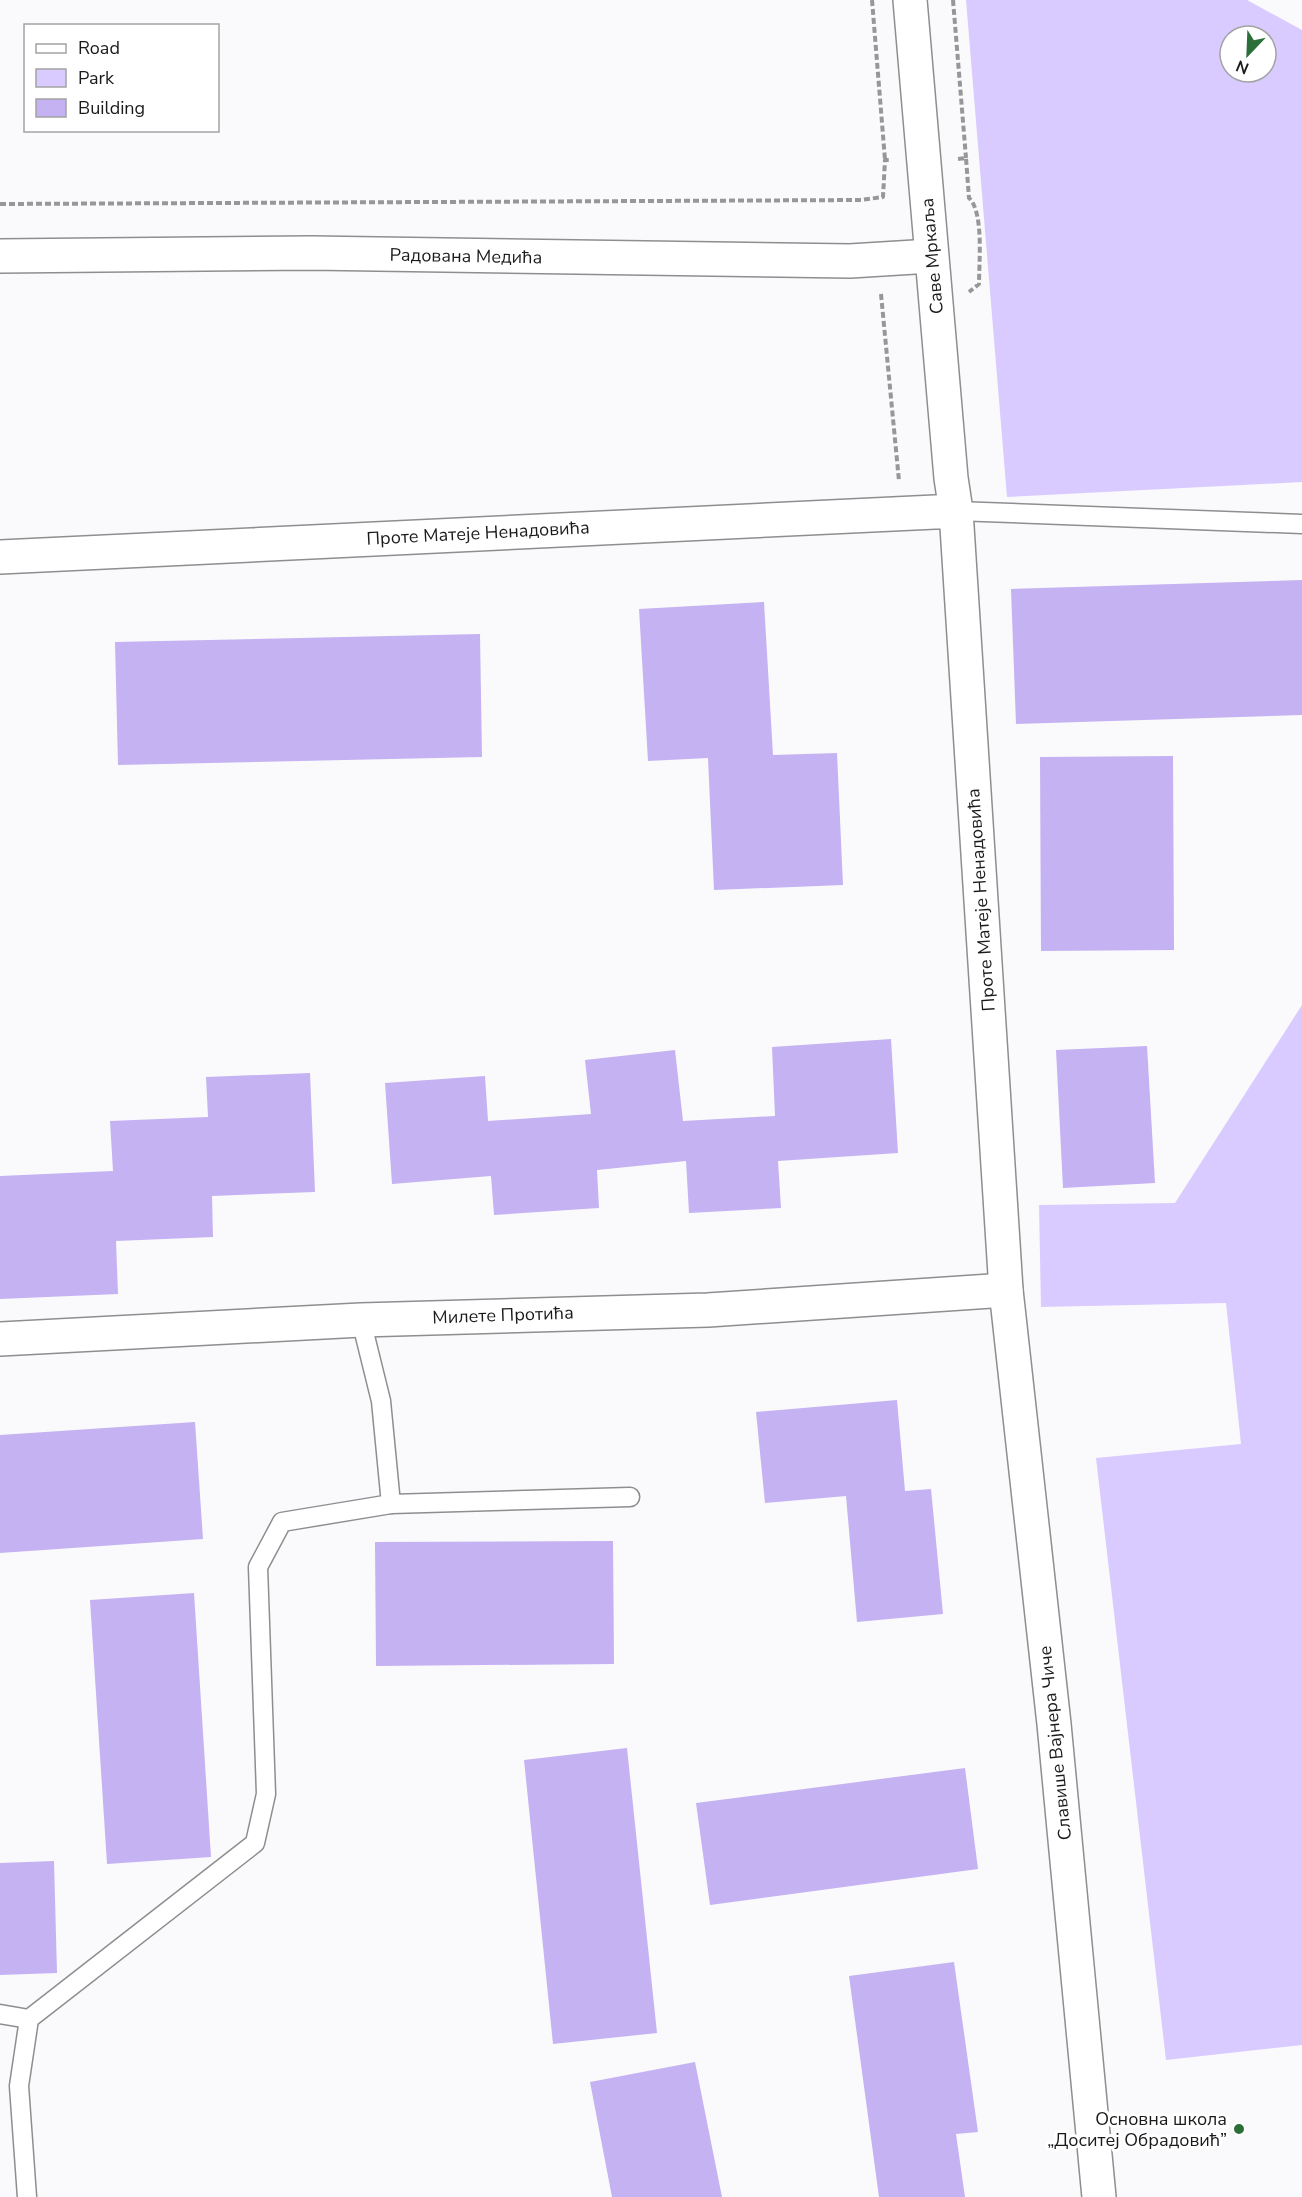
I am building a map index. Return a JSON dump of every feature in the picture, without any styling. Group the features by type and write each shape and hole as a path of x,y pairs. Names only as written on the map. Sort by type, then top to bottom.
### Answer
{"street":[{"name":"Саве Мркаља","path":"910,0 931,256 956,511"},
{"name":"Радована Медића","path":"0,256 311,254 850,261 931,256"},
{"name":"Проте Матеје Ненадовића","path":"0,556 956,511 1006,1290"},
{"name":"Милете Протића","path":"0,1339 361,1320 708,1310 1006,1290"},
{"name":"Славише Вајнера Чиче","path":"1006,1290 1054,1724 1099,2197"}],"lane":[{"name":"Проте Матеје Ненадовића","path":"956,511 1302,524"},
{"path":"361,1320 381,1401 391,1504"},
{"path":"27,2197 19,2086 29,2019 255,1843 266,1794 258,1567 282,1522 391,1504 630,1497"},
{"path":"0,2014 29,2019"}],"path":[{"path":"872,0 885,160"},
{"path":"953,0 966,158"}],"green space":[{"path":"966,0 1247,0 1302,30 1302,482 1007,497"},
{"path":"1302,1005 1302,2045 1166,2060 1096,1458 1241,1444 1226,1303 1041,1307 1039,1205 1175,1203"}],"building":[{"path":"1302,580 1302,715 1016,724 1011,589"},
{"path":"764,602 773,755 837,753 843,885 714,890 708,758 648,761 639,609"},
{"path":"480,634 482,757 118,765 115,642"},
{"path":"1173,756 1174,950 1041,951 1040,757"},
{"path":"891,1039 898,1153 778,1161 781,1208 689,1213 686,1161 597,1170 599,1208 494,1215 491,1176 392,1184 385,1083 485,1076 488,1121 591,1114 585,1060 675,1050 683,1121 775,1116 772,1047"},
{"path":"1147,1046 1155,1183 1063,1188 1056,1050"},
{"path":"310,1073 315,1192 212,1196 213,1237 116,1241 118,1294 0,1299 0,1176 113,1171 110,1121 208,1117 206,1077"},
{"path":"897,1400 905,1491 931,1489 943,1614 857,1622 846,1496 765,1503 756,1412"},
{"path":"195,1422 203,1539 0,1553 0,1435"},
{"path":"613,1541 614,1664 376,1666 375,1542"},
{"path":"194,1593 211,1857 107,1864 90,1600"},
{"path":"627,1748 657,2033 553,2044 524,1760"},
{"path":"965,1768 978,1869 710,1905 696,1803"},
{"path":"54,1861 57,1973 0,1975 0,1863"},
{"path":"954,1962 978,2132 956,2134 965,2197 879,2197 849,1976"},
{"path":"695,2062 722,2197 612,2197 590,2082"}],"place":[{"name":"Основна школа „Доситеј Обрадовић”","path":"1239,2129"}]}
